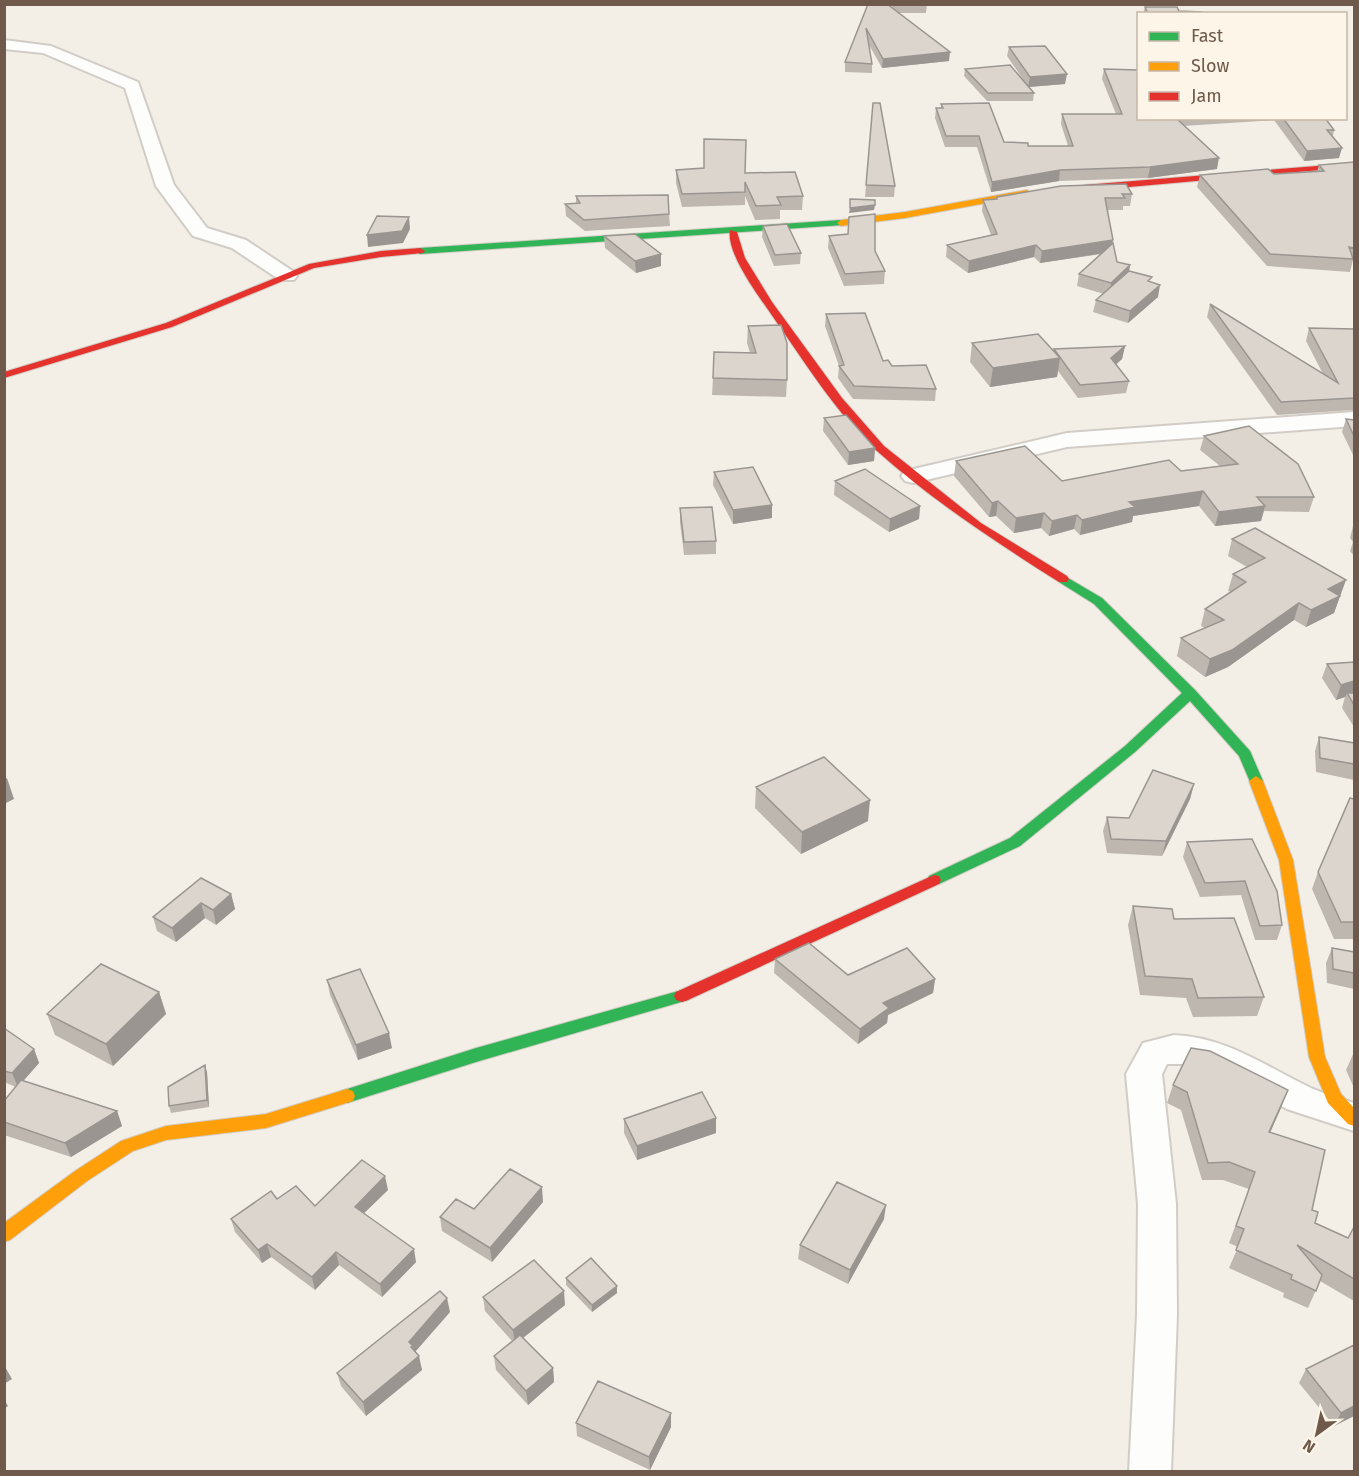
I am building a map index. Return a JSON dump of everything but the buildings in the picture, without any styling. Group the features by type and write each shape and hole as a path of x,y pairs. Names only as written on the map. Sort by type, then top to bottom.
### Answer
{"street":[{"path":"4,44 46,49 132,85 165,186 200,232 239,244 287,276"},
{"path":"1070,188 1148,186 1204,178 1354,165"},
{"path":"4,375 169,325 312,266 381,254 733,232 905,215 1040,192"},
{"path":"733,232 740,258 768,303 838,400 880,448 977,525 1098,601 1190,693 1245,754 1286,860 1317,1057 1334,1098 1354,1118"},
{"path":"913,476 1067,440 1354,419"},
{"path":"4,1234 81,1176 127,1146 166,1133 266,1121 476,1054 547,1037 681,998 1015,842 1130,749 1190,693"},
{"path":"1150,1472 1157,1315 1157,1204 1144,1074 1155,1053 1170,1047 1207,1054 1236,1064 1300,1099 1354,1118"}],"traffic: fast":[{"path":"420,251 841,223"},
{"path":"1063,579 1098,601 1190,693 1245,754 1256,781"},
{"path":"934,880 1015,842 1130,749 1190,693"},
{"path":"347,1096 476,1055 682,996"}],"traffic: slow":[{"path":"841,223 905,215 1027,193"},
{"path":"1256,781 1286,860 1317,1057 1334,1098 1354,1119"},
{"path":"4,1234 81,1176 127,1146 166,1133 266,1121 347,1096"}],"traffic: jam":[{"path":"1084,188 1354,165"},
{"path":"733,232 740,258 768,303 838,400 880,448 977,525 1063,579"},
{"path":"4,375 169,325 312,266 381,254 420,251"},
{"path":"682,996 934,880"}]}
